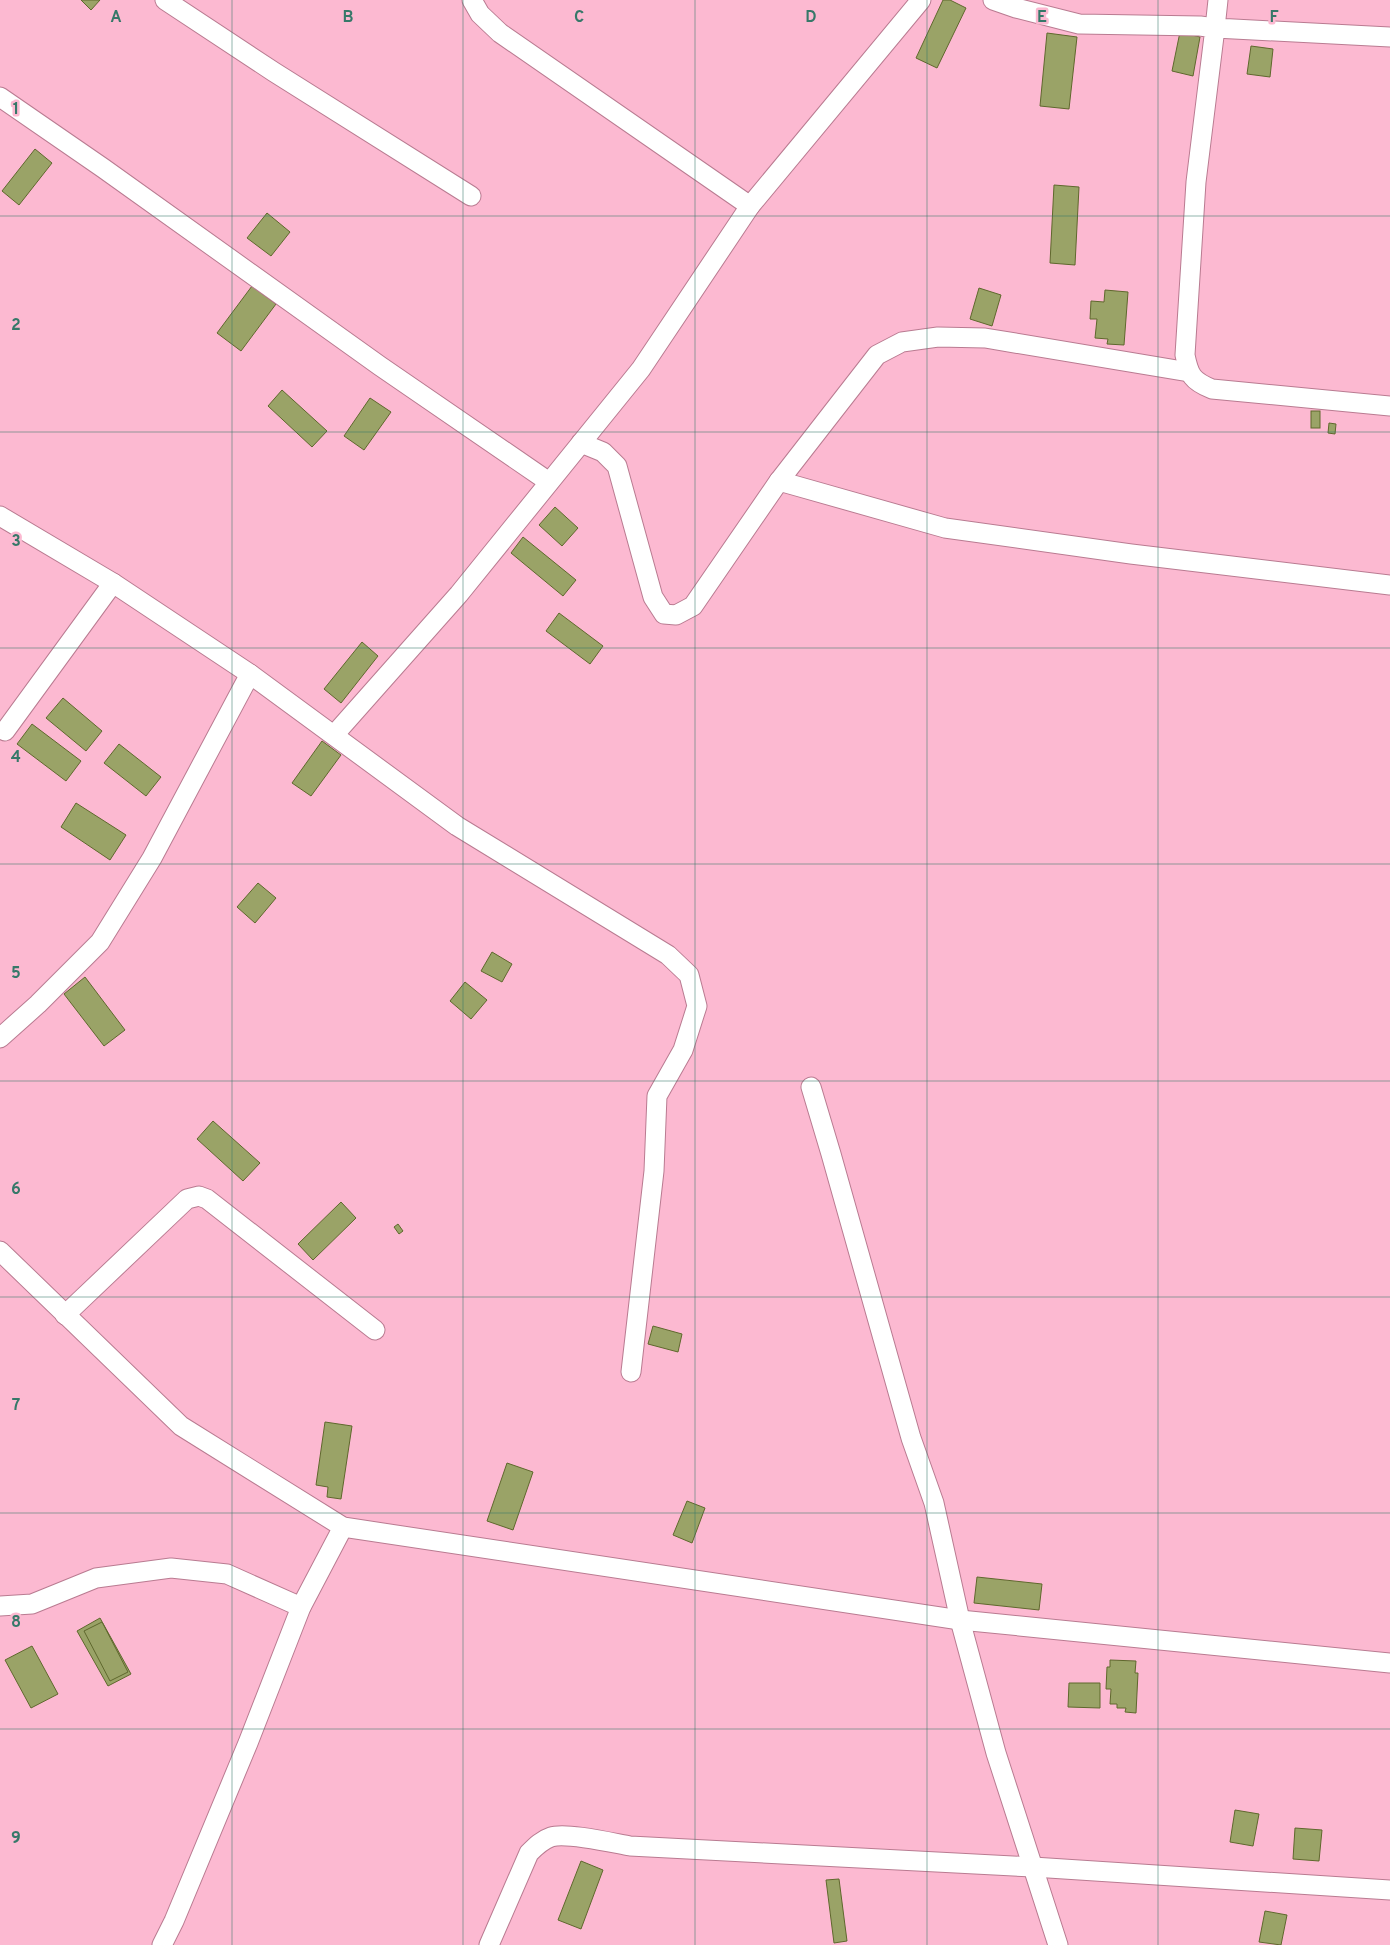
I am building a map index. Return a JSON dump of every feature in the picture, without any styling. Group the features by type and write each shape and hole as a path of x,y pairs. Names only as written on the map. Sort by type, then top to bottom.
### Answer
{"street":[{"path":"165,0 274,72 471,196"},
{"path":"472,0 480,14 500,33 750,206"},
{"path":"334,735 459,594 641,368 750,206 921,0"},
{"path":"993,0 1016,8 1079,24 1200,26 1390,36"},
{"path":"1218,0 1196,182 1185,355 1189,372 1198,384 1212,389 1390,406"},
{"path":"0,97 103,168 380,366 549,482"},
{"path":"581,443 603,452 617,466 653,597 664,614 676,615 693,606 779,481 877,355 902,342 938,337 985,338 1189,372"},
{"path":"779,481 946,528 1131,554 1390,585"},
{"path":"0,516 113,583 250,674 457,826 668,955 689,975 697,1006 683,1050 657,1096 654,1171 631,1372"},
{"path":"5,731 113,583"},
{"path":"0,1038 38,1004 100,942 152,858 250,674"},
{"path":"810,1087 831,1154 908,1428 934,1503 960,1620 996,1753 1058,1945"},
{"path":"65,1315 187,1199 198,1196 207,1199 215,1205 375,1330"},
{"path":"0,1251 181,1426 343,1527 960,1620 1390,1663"},
{"path":"162,1945 174,1922 301,1607 343,1527"},
{"path":"0,1606 32,1604 96,1578 171,1568 226,1574 301,1607"},
{"path":"489,1945 529,1853 538,1844 553,1836 630,1846 1033,1867 1390,1890"}],"building":[{"path":"81,0 100,0 91,10"},
{"path":"943,0 950,0 966,8 937,68 916,58"},
{"path":"1180,32 1200,37 1193,76 1172,71"},
{"path":"1047,33 1077,37 1069,109 1040,106"},
{"path":"1251,46 1273,49 1270,77 1247,74"},
{"path":"35,149 52,163 19,205 2,191"},
{"path":"1054,185 1079,187 1075,265 1050,263"},
{"path":"267,213 290,232 271,256 247,238"},
{"path":"252,286 276,304 241,351 217,333"},
{"path":"979,288 1001,295 992,326 970,319"},
{"path":"1105,290 1128,292 1124,345 1107,344 1108,339 1095,338 1097,319 1090,319 1091,301 1104,302"},
{"path":"282,390 327,431 312,447 268,406"},
{"path":"370,398 391,412 364,450 344,436"},
{"path":"1311,411 1320,411 1320,428 1311,428"},
{"path":"1329,423 1336,424 1335,434 1328,433"},
{"path":"555,507 578,528 562,546 539,525"},
{"path":"523,537 576,580 563,596 511,553"},
{"path":"559,613 603,646 590,664 546,631"},
{"path":"362,642 378,656 341,703 324,689"},
{"path":"63,698 102,731 86,751 46,718"},
{"path":"32,724 81,761 66,781 17,744"},
{"path":"322,741 341,755 311,796 292,783"},
{"path":"119,744 161,777 146,796 104,763"},
{"path":"76,803 126,835 110,860 61,827"},
{"path":"258,883 276,898 255,923 237,907"},
{"path":"492,952 512,964 502,982 481,971"},
{"path":"85,977 125,1030 104,1046 64,994"},
{"path":"465,982 487,1000 471,1019 450,1001"},
{"path":"213,1121 260,1163 243,1181 197,1139"},
{"path":"341,1202 356,1218 313,1260 298,1244"},
{"path":"398,1224 403,1231 399,1234 394,1227"},
{"path":"653,1326 682,1334 678,1352 648,1344"},
{"path":"325,1422 352,1426 341,1499 327,1497 328,1487 316,1485"},
{"path":"507,1463 533,1472 513,1530 487,1521"},
{"path":"687,1501 705,1508 692,1543 673,1535"},
{"path":"977,1577 1042,1584 1039,1610 974,1603"},
{"path":"100,1618 131,1674 108,1686 77,1631"},
{"path":"102,1622 128,1672 110,1681 84,1631"},
{"path":"32,1646 58,1694 31,1708 5,1660"},
{"path":"1110,1660 1136,1661 1135,1673 1138,1673 1136,1713 1125,1712 1126,1708 1117,1708 1117,1704 1110,1704 1111,1689 1106,1689 1107,1667 1110,1667"},
{"path":"1069,1683 1100,1683 1100,1708 1068,1707"},
{"path":"1235,1810 1259,1814 1253,1846 1230,1842"},
{"path":"1295,1828 1322,1830 1319,1861 1293,1859"},
{"path":"581,1861 603,1870 581,1929 558,1920"},
{"path":"839,1879 847,1941 834,1943 826,1880"},
{"path":"1265,1911 1287,1915 1281,1945 1259,1942"}]}
